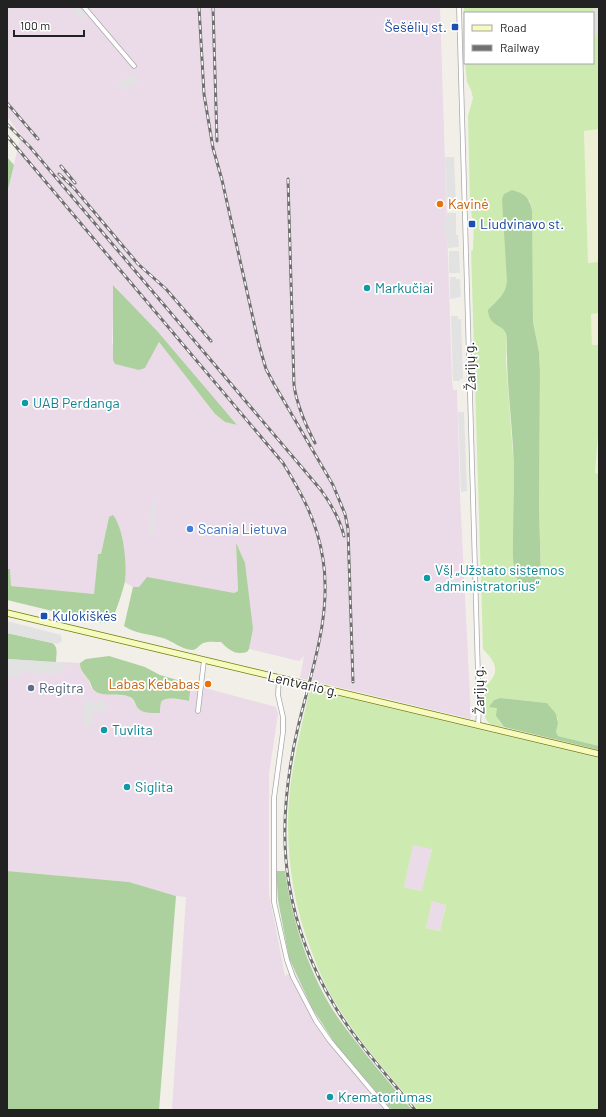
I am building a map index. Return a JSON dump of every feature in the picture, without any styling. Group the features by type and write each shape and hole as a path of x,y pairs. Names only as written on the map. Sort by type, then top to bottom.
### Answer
{"main road":[{"name":"Lentvario g.","path":"7,613 599,754"}],"street":[{"path":"84,7 134,66"},
{"name":"Žarijų g.","path":"459,7 480,710 478,726"},
{"path":"198,711 204,660"},
{"path":"279,678 278,695 283,717 283,732 274,798 274,902 287,960 316,1021 330,1041 388,1110"}],"shaded area":[{"path":"7,7 440,7 452,381 453,390 457,390 460,494 471,719 300,678 304,656 299,661 249,649 253,629 236,544 238,591 234,593 133,587 124,582 125,574 109,517 101,554 98,555 94,594 11,586 10,570 7,569 7,193 21,135 7,117","holes":["114,285 237,425 225,422 215,414 159,342 145,368 112,344"]},
{"path":"71,7 78,7 86,16 82,20"},
{"path":"594,7 599,7 599,35 594,35"},
{"path":"133,73 139,81 126,90 124,87 120,89 117,85"},
{"path":"445,157 454,157 456,208 447,208"},
{"path":"447,213 456,213 456,235 458,235 459,247 448,248 447,236 444,236 443,219 447,219"},
{"path":"449,251 459,251 460,273 449,273"},
{"path":"450,277 460,279 461,297 450,299"},
{"path":"451,316 458,316 458,319 461,319 463,379 460,379 460,381 453,381"},
{"path":"458,412 464,412 467,491 461,492"},
{"path":"153,500 156,501 153,537 149,536"},
{"path":"7,621 61,635 62,641 58,644 7,633"},
{"path":"7,659 80,663 82,672 88,679 91,687 99,693 128,696 136,705 161,703 164,699 168,698 189,701 191,684 276,707 278,714 269,774 269,894 285,976 294,970 312,1008 325,1030 392,1110 172,1110 186,897 176,896 129,882 7,871"},
{"path":"7,659 65,663 65,669 61,670 60,674 21,672 20,677 7,676"},
{"path":"84,701 105,702 105,712 94,712 94,725 83,725"},
{"path":"413,844 432,848 423,891 404,887"},
{"path":"432,901 446,904 440,931 426,928"}],"green space":[{"path":"464,7 594,7 593,12 464,12"},
{"path":"594,35 599,35 599,129 584,131 588,263 599,262 599,313 591,314 592,345 599,345 599,423 595,473 599,474 599,746 558,736 556,730 558,719 547,703 500,698 494,700 491,707 497,707 499,721 504,727 491,724 485,718 484,713 484,688 493,677 495,668 491,659 483,649 471,251 473,250 474,218 472,218 470,203 468,116 473,98 467,82 465,64 594,64","holes":["512,190 523,194 530,201 533,322 539,352 540,371 539,507 541,580 519,582 513,564 514,468 506,362 507,337 505,331 498,325 494,304 501,299 507,288"]},
{"path":"599,129 599,262 588,263 584,130"},
{"path":"7,157 14,165 7,193"},
{"path":"512,190 521,193 528,199 532,211 533,322 539,352 540,371 539,507 541,580 539,586 532,591 524,588 518,581 513,562 514,469 507,335 502,328 492,321 488,310 505,290 507,281 502,199 504,194"},
{"path":"113,285 158,332 237,425 225,422 215,414 159,342 145,368 139,370 115,364 113,360"},
{"path":"591,313 599,313 599,345 592,345"},
{"path":"599,437 599,474 595,473"},
{"path":"113,515 120,529 124,547 126,574 124,586 112,622 102,623 7,600 7,569 10,569 11,586 94,594 98,554 101,554 109,517"},
{"path":"236,543 245,563 253,629 247,652 233,652 221,642 205,642 192,650 180,647 163,638 138,632 124,626 133,587 139,587 147,577 234,593 238,591"},
{"path":"7,633 52,643 56,647 56,662 7,659"},
{"path":"109,656 145,667 160,675 191,684 189,701 165,699 161,703 160,713 151,713 144,712 139,709 130,697 101,694 97,692 93,689 89,680 81,670 80,663 86,659"},
{"path":"310,689 599,758 599,1110 418,1110 375,1058 344,1016 331,996 305,935 297,903 289,856 288,823 292,772","holes":["413,845 432,849 422,891 404,887","432,901 446,905 440,931 426,928"]},
{"path":"500,698 547,703 556,714 558,723 556,732 558,736 599,746 599,750 504,727 496,716 497,708 489,707 494,700"},
{"path":"7,871 129,882 176,896 159,1110 7,1110"},
{"path":"276,871 285,871 292,910 304,950 330,1006 358,1044 412,1110 392,1110 336,1045 312,1008 289,958 278,900"}],"pier":[{"path":"310,671 314,672 307,698 303,697"}],"railway":[{"path":"199,7 204,94 213,148 222,180 259,345 266,369 333,485 345,514 348,529 353,682"},
{"path":"213,7 217,141"},
{"path":"7,103 38,139"},
{"path":"7,124 30,147 321,490 335,512 344,536"},
{"path":"7,136 283,463 308,508 317,532 323,559 325,602 319,644 298,727 290,766 285,825 286,864 289,884 296,915 306,946 326,991 352,1032 415,1110"},
{"path":"61,166 75,183"},
{"path":"59,174 74,188 138,264 166,289 211,341"},
{"path":"288,179 294,385 302,415 315,443"}],"place":[{"name":"Šešėlių st.","path":"455,27"},
{"name":"Kavinė","path":"440,204"},
{"name":"Liudvinavo st.","path":"472,224"},
{"name":"Markučiai","path":"367,288"},
{"name":"UAB Perdanga","path":"25,403"},
{"name":"Scania Lietuva","path":"190,529"},
{"name":"VšĮ „Užstato sistemos administratorius“","path":"427,578"},
{"name":"Kulokiškės","path":"44,616"},
{"name":"Labas Kebabas","path":"208,684"},
{"name":"Regitra","path":"31,688"},
{"name":"Tuvlita","path":"104,730"},
{"name":"Siglita","path":"127,787"},
{"name":"Krematoriumas","path":"330,1097"}]}
